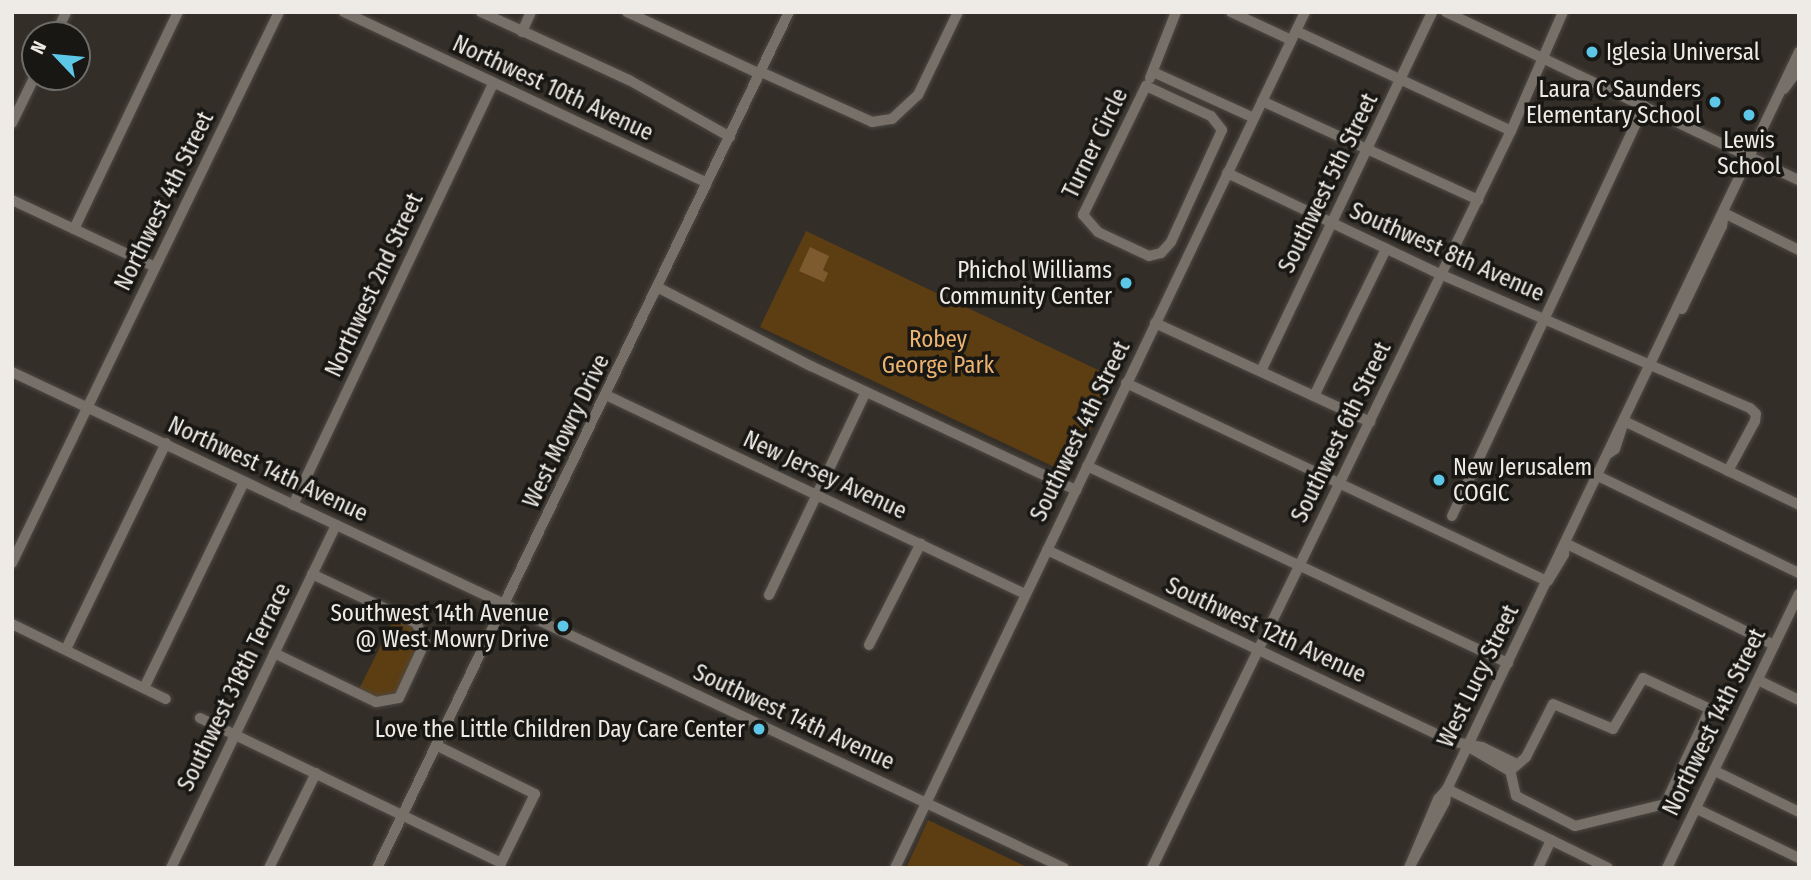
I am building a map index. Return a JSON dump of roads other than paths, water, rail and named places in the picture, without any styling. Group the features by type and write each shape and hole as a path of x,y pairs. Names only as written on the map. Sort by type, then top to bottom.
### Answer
{"street":[{"path":"74,229 178,12"},
{"name":"Northwest 4th Street","path":"12,563 279,12"},
{"name":"Northwest 10th Avenue","path":"344,12 707,183"},
{"path":"481,12 629,80 730,137"},
{"path":"522,32 531,12"},
{"path":"627,12 872,122 892,119 918,95 958,12"},
{"name":"West Mowry Drive","path":"377,868 659,288 789,12"},
{"path":"1146,86 1176,12"},
{"path":"1231,12 1402,79 1511,131"},
{"name":"Southwest 4th Street","path":"895,868 1305,12"},
{"name":"Southwest 5th Street","path":"1261,371 1432,12"},
{"path":"1446,12 1799,180"},
{"name":"Southwest 6th Street","path":"1152,868 1478,200 1563,12"},
{"path":"1784,89 1799,52"},
{"path":"1784,89 1799,68"},
{"path":"1153,72 1254,118"},
{"name":"Northwest 2nd Street","path":"293,505 493,83"},
{"name":"Turner Circle","path":"1146,86 1211,116 1222,130 1195,193 1161,253 1149,256 1087,225 1085,210 1146,86"},
{"name":"West Lucy Street","path":"1409,868 1438,799 1447,789 1547,581 1548,570 1565,543 1598,476 1687,281 1724,213 1784,89"},
{"path":"12,123 28,91"},
{"path":"1262,101 1478,200"},
{"path":"1452,516 1644,106"},
{"name":"Southwest 8th Avenue","path":"1227,173 1386,248 1443,271 1650,366 1745,405 1756,414 1728,471"},
{"path":"1195,193 1214,202"},
{"path":"12,200 155,267"},
{"path":"1724,213 1799,250"},
{"path":"1314,396 1386,248"},
{"path":"659,288 866,392 1076,490"},
{"path":"1156,323 1370,422"},
{"name":"Northwest 14th Avenue","path":"12,372 506,604"},
{"path":"1126,383 1547,581"},
{"path":"769,595 866,392"},
{"name":"New Jersey Avenue","path":"606,395 1026,594"},
{"path":"1624,421 1799,505"},
{"path":"66,649 166,443"},
{"path":"1087,466 1508,663"},
{"path":"1598,476 1799,573"},
{"path":"144,688 244,482"},
{"name":"Southwest 318th Terrace","path":"170,868 336,525"},
{"path":"869,645 921,543"},
{"path":"1565,543 1774,645"},
{"name":"Southwest 12th Avenue","path":"1046,550 1513,767"},
{"path":"274,653 376,702 399,698 425,642 416,624 312,574"},
{"name":"Northwest 14th Street","path":"1667,868 1799,594"},
{"name":"Southwest 14th Avenue","path":"506,604 1064,868"},
{"path":"12,624 166,699"},
{"path":"1643,678 1710,709 1665,804 1575,826 1516,796 1513,767 1526,758 1553,704 1613,729 1643,678"},
{"path":"1758,680 1799,700"},
{"path":"200,718 235,732 401,817 501,863 535,794 438,746"},
{"path":"1714,771 1799,812"},
{"path":"269,868 316,773"},
{"path":"1447,789 1608,868"},
{"path":"1697,809 1799,858"},
{"path":"1538,868 1551,840"}],"place":[{"name":"Iglesia Universal","path":"1592,52"},
{"name":"Laura C Saunders Elementary School","path":"1715,102"},
{"name":"Lewis School","path":"1749,115"},
{"name":"Phichol Williams Community Center","path":"1126,283"},
{"name":"New Jerusalem COGIC","path":"1439,480"},
{"name":"Southwest 14th Avenue @ West Mowry Drive","path":"563,626"},
{"name":"Love the Little Children Day Care Center","path":"759,729"}],"park label":[{"name":"Robey George Park","path":"938,352"}]}
